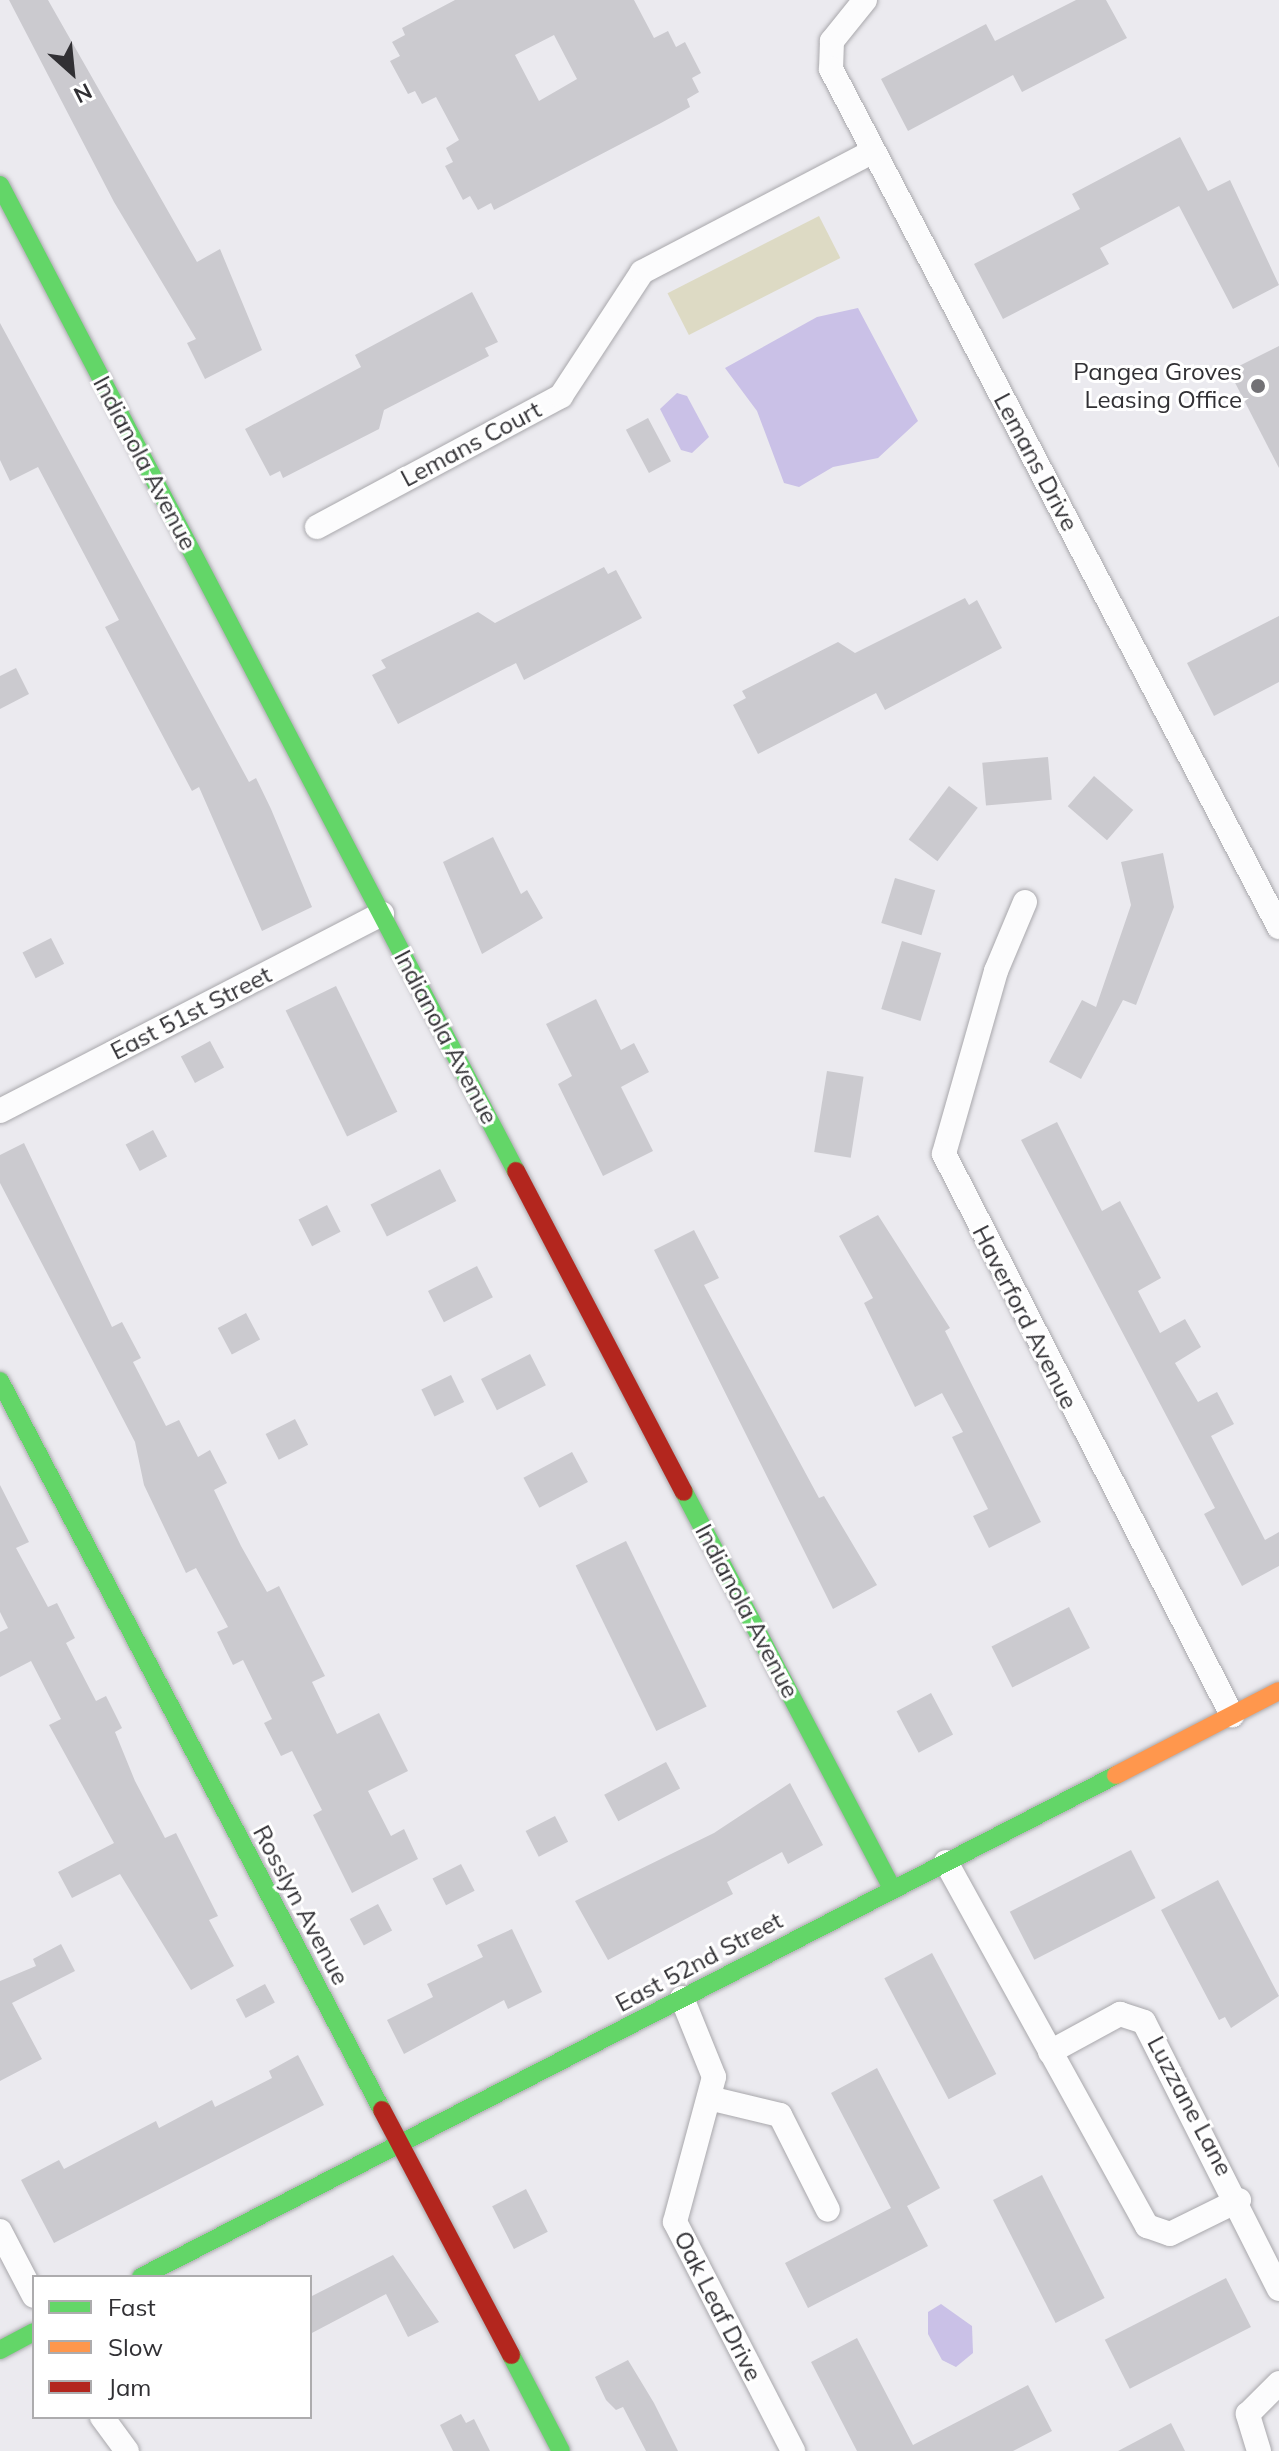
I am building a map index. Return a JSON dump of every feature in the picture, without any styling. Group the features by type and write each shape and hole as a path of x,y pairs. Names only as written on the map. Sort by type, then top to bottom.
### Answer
{"street":[{"name":"Lemans Drive","path":"865,0 832,41 828,61 1279,927"},
{"name":"Lemans Court","path":"317,527 561,396 642,272 873,151"},
{"name":"Indianola Avenue","path":"0,185 892,1888"},
{"name":"Haverford Avenue","path":"1025,902 992,986 944,1154 1232,1715"},
{"name":"East 51st Street","path":"0,1111 382,914"},
{"name":"Rosslyn Avenue","path":"0,1381 561,2451"},
{"name":"East 52nd Street","path":"145,2275 1279,1691"},
{"name":"Luzzane Lane","path":"946,1862 1153,2231 1170,2234 1239,2200"},
{"path":"682,1998 712,2059 709,2098 780,2115 828,2210"},
{"name":"Luzzane Lane","path":"1050,2052 1120,2014 1141,2019 1239,2200 1279,2289"},
{"name":"Oak Leaf Drive","path":"709,2098 675,2222 793,2451"},
{"path":"0,2231 32,2292"},
{"path":"0,2350 32,2333"},
{"path":"1259,2451 1248,2414 1279,2383"},
{"path":"103,2419 127,2451"}],"shaded area":[{"path":"819,216 840,258 689,335 668,293"},
{"path":"858,308 918,421 878,458 833,467 799,487 784,483 757,411 725,368 817,317"},
{"path":"677,393 687,396 709,437 692,453 681,450 660,409"},
{"path":"941,2304 972,2326 973,2353 956,2367 942,2360 928,2334 928,2312"}],"building":[{"path":"9,0 48,0 197,262 220,249 262,350 205,379 187,343 196,339 114,202"},
{"path":"455,0 634,0 654,38 668,31 676,47 685,42 701,73 692,78 699,92 687,99 690,107 661,123 494,210 491,203 478,210 470,196 463,200 445,166 453,162 446,148 459,140 436,97 422,104 415,91 408,94 390,61 400,56 392,42 405,35 402,28","holes":["554,35 577,79 539,101 515,55"]},
{"path":"1076,0 1106,0 1127,38 1022,92 1013,75 908,131 881,79 986,24 995,41"},
{"path":"1180,137 1208,191 1230,180 1279,285 1233,309 1179,206 1100,248 1109,264 1003,319 974,264 1080,209 1072,194"},
{"path":"472,292 498,342 485,348 489,356 384,410 379,429 283,478 280,471 270,476 245,429 361,367 355,355"},
{"path":"0,323 249,782 256,778 312,907 262,931 199,787 192,791 105,627 119,620 38,467 10,481 0,460"},
{"name":"Pangea Groves Leasing Office","path":"1279,346 1279,468 1229,371"},
{"path":"648,418 671,461 649,473 626,430"},
{"path":"604,567 608,574 616,570 642,618 524,680 516,663 398,724 372,675 386,668 381,660 478,612 495,623"},
{"path":"965,598 969,605 977,600 1002,648 885,710 876,693 758,754 733,705 746,698 742,691 838,642 855,653"},
{"path":"1279,616 1279,682 1214,716 1187,663"},
{"path":"16,668 29,694 0,709 0,676"},
{"path":"1048,757 1052,800 986,806 982,763"},
{"path":"1094,776 1133,810 1107,840 1068,806"},
{"path":"949,786 978,808 937,861 909,840"},
{"path":"493,837 521,894 527,890 543,918 482,954 443,862"},
{"path":"1163,853 1174,907 1136,1005 1123,1000 1081,1079 1049,1062 1082,1000 1096,1007 1131,905 1121,862"},
{"path":"895,878 935,890 921,935 881,923"},
{"path":"51,938 64,964 36,978 22,953"},
{"path":"902,941 941,953 920,1021 881,1009"},
{"path":"336,986 397,1112 347,1136 286,1011"},
{"path":"596,999 621,1050 634,1043 649,1072 621,1087 653,1151 603,1176 558,1084 572,1076 546,1024"},
{"path":"210,1041 224,1067 195,1083 181,1056"},
{"path":"827,1071 864,1077 851,1158 814,1152"},
{"path":"1057,1122 1102,1211 1120,1201 1161,1278 1138,1291 1160,1333 1185,1319 1201,1347 1175,1363 1198,1402 1217,1392 1234,1424 1211,1436 1265,1540 1279,1532 1279,1566 1242,1586 1204,1514 1215,1508 1021,1140"},
{"path":"153,1130 167,1156 140,1171 126,1145"},
{"path":"24,1143 112,1327 122,1322 141,1358 133,1362 166,1426 179,1420 198,1457 210,1450 227,1483 214,1490 241,1546 267,1592 279,1586 325,1676 312,1682 337,1734 379,1713 408,1771 368,1791 391,1836 404,1829 418,1859 352,1893 313,1815 322,1810 292,1751 281,1756 264,1723 272,1719 243,1660 233,1665 217,1632 228,1627 196,1568 186,1573 144,1485 135,1442 0,1183 0,1155"},
{"path":"440,1169 456,1201 387,1236 371,1204"},
{"path":"327,1205 341,1232 312,1246 298,1220"},
{"path":"878,1215 950,1328 945,1331 1041,1522 989,1548 973,1516 988,1509 952,1437 963,1432 942,1393 915,1407 864,1303 873,1298 839,1236"},
{"path":"694,1230 719,1278 704,1285 819,1498 824,1496 877,1585 833,1609 654,1250"},
{"path":"477,1266 493,1297 444,1322 428,1291"},
{"path":"246,1313 260,1339 232,1355 218,1328"},
{"path":"530,1354 546,1385 497,1410 481,1379"},
{"path":"451,1375 464,1402 434,1416 421,1389"},
{"path":"295,1419 308,1445 279,1460 266,1434"},
{"path":"572,1452 588,1482 539,1508 523,1478"},
{"path":"0,1485 29,1542 16,1548 48,1607 57,1603 75,1638 66,1643 96,1701 106,1696 122,1728 115,1732 135,1781 165,1838 176,1833 218,1916 209,1920 234,1966 191,1990 120,1874 72,1898 58,1872 114,1843 49,1725 61,1719 31,1661 0,1677 0,1632 8,1628 0,1612"},
{"path":"626,1541 707,1706 656,1731 576,1566"},
{"path":"1069,1607 1090,1648 1012,1687 991,1646"},
{"path":"931,1693 953,1734 919,1753 897,1711"},
{"path":"666,1762 680,1788 618,1821 604,1795"},
{"path":"790,1783 823,1845 788,1864 782,1852 727,1882 733,1894 608,1960 575,1901 714,1833"},
{"path":"555,1816 568,1842 539,1857 526,1831"},
{"path":"1131,1850 1156,1898 1034,1960 1010,1912"},
{"path":"461,1864 475,1891 446,1905 432,1879"},
{"path":"1218,1880 1279,1996 1231,2028 1225,2017 1219,2020 1161,1910"},
{"path":"378,1904 392,1930 364,1946 350,1919"},
{"path":"512,1929 542,1992 508,2009 504,2000 404,2054 387,2020 433,1997 427,1984 483,1957 477,1945"},
{"path":"61,1944 75,1971 12,2003 42,2059 0,2081 0,1981 36,1966 33,1959"},
{"path":"932,1953 996,2074 949,2099 884,1978"},
{"path":"265,1984 275,2003 246,2018 236,1999"},
{"path":"298,2055 324,2105 54,2243 21,2180 59,2160 64,2169 156,2121 159,2128 212,2100 215,2107 272,2078 269,2071"},
{"path":"877,2068 940,2188 907,2206 928,2246 808,2308 785,2263 891,2208 831,2093"},
{"path":"1042,2175 1105,2298 1056,2323 993,2200"},
{"path":"526,2189 548,2232 514,2249 492,2206"},
{"path":"393,2255 439,2322 408,2337 386,2294 312,2333 312,2296"},
{"path":"1226,2278 1251,2327 1130,2389 1105,2340"},
{"path":"857,2338 913,2445 1028,2385 1052,2431 1013,2451 857,2451 811,2362"},
{"path":"628,2360 678,2451 646,2451 623,2407 616,2410 606,2400 595,2377"},
{"path":"461,2414 466,2423 474,2419 490,2451 453,2451 440,2425"},
{"path":"1171,2423 1185,2451 1118,2451"}],"traffic: fast":[{"path":"0,185 516,1171"},
{"path":"0,1381 382,2110"},
{"path":"684,1492 892,1888"},
{"path":"145,2275 1116,1775"},
{"path":"0,2350 32,2333"},
{"path":"511,2355 561,2451"}],"traffic: slow":[{"path":"1116,1775 1279,1691"}],"traffic: jam":[{"path":"516,1171 684,1492"},
{"path":"382,2110 511,2355"}],"place":[{"name":"Pangea Groves Leasing Office","path":"1258,386"}]}
